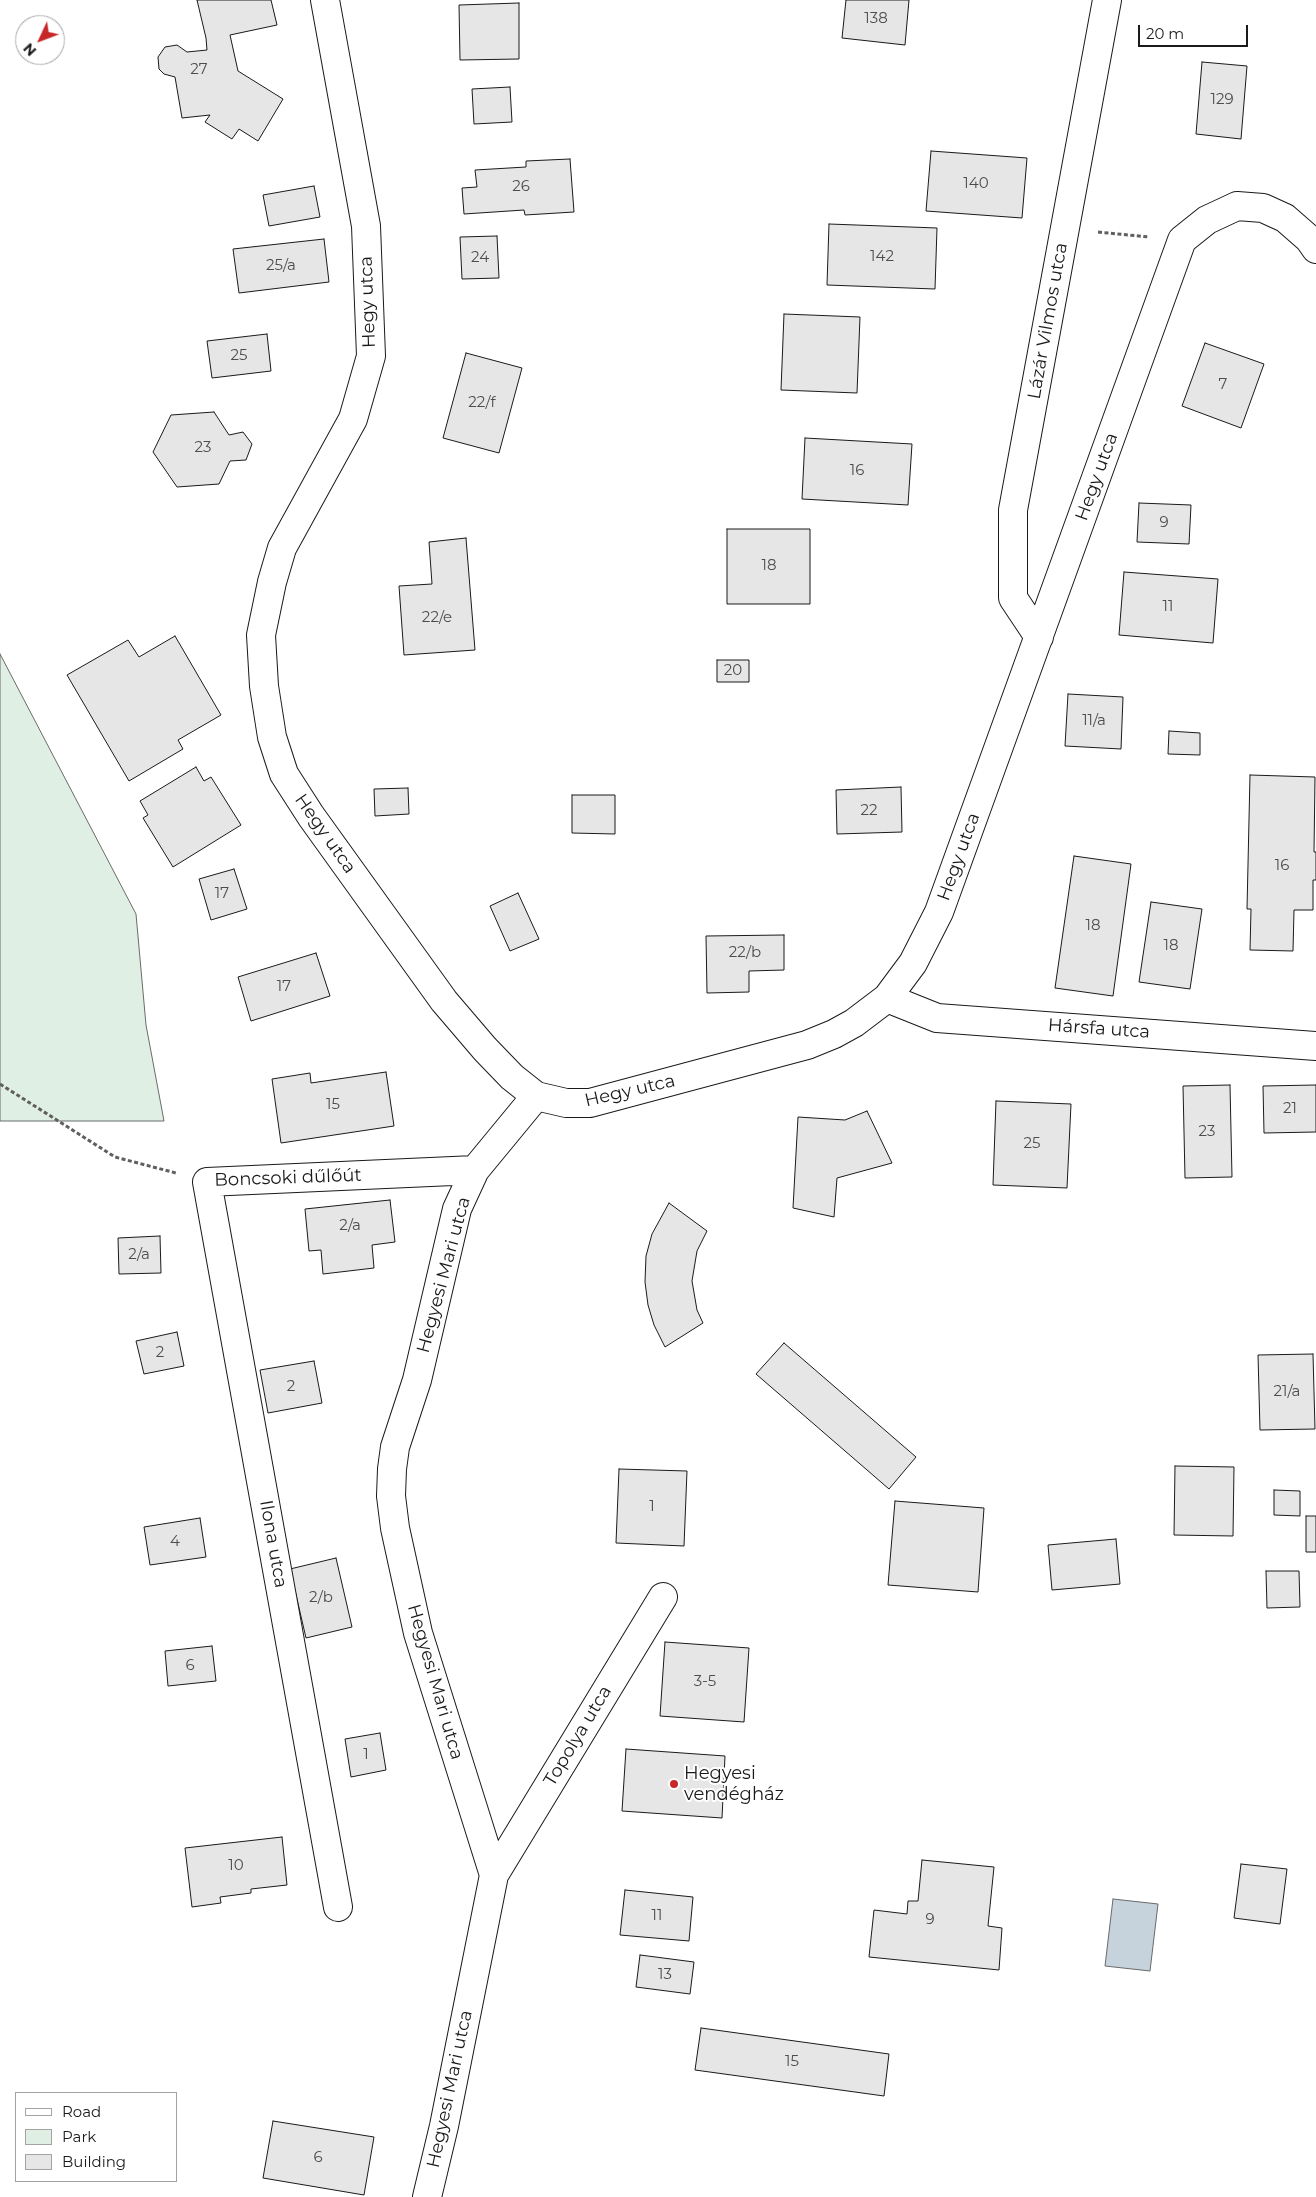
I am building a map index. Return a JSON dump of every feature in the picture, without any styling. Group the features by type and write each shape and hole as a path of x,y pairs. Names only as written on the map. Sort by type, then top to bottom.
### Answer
{"street":[{"name":"Hegy utca","path":"325,0 366,226 371,356 353,419 282,548 272,582 261,634 264,686 272,737 284,774 311,816 444,1001 512,1077 536,1096 566,1103 590,1104 807,1045 854,1023 887,998 913,963 939,912 1182,240"},
{"name":"Lázár Vilmos utca","path":"1040,637 1013,598 1013,510 1107,0"},
{"path":"1182,240 1207,220 1237,206 1263,208 1285,218 1309,239 1316,249"},
{"name":"Hársfa utca","path":"887,998 938,1018 1316,1046"},
{"path":"475,1170 536,1096"},
{"name":"Boncsoki dűlőút","path":"207,1182 475,1170"},
{"name":"Hegyesi Mari utca","path":"427,2197 444,2126 494,1875 418,1633 395,1528 391,1496 392,1469 395,1447 417,1380 457,1208 475,1170"},
{"name":"Ilona utca","path":"207,1182 338,1907"},
{"name":"Topolya utca","path":"494,1875 663,1597"}],"path":[{"path":"1065,228 1182,240"},
{"name":"Boncsoki dűlőút","path":"0,1084 115,1158 207,1182"}],"green space":[{"path":"0,654 136,914 146,1025 164,1121 0,1121"}],"shaded area":[{"path":"1113,1899 1158,1904 1150,1971 1105,1966"}],"building":[{"path":"197,0 271,0 277,25 230,35 238,71 283,99 258,141 239,129 232,139 205,122 210,115 182,118 175,77 164,74 159,69 158,57 165,47 177,45 187,52 207,50"},
{"path":"846,0 909,0 905,45 842,38"},
{"path":"519,3 519,59 460,60 459,5"},
{"path":"1202,62 1247,66 1241,139 1196,134"},
{"path":"510,87 512,122 474,124 472,89"},
{"path":"931,151 1027,158 1022,218 926,211"},
{"path":"570,159 574,212 525,215 524,210 464,214 462,188 477,187 475,170 526,167 526,161"},
{"path":"314,186 320,217 269,226 263,195"},
{"path":"829,224 937,228 935,289 827,285"},
{"path":"497,236 499,278 462,279 460,237"},
{"path":"324,239 329,282 239,293 233,249"},
{"path":"784,314 860,317 857,393 781,390"},
{"path":"267,334 271,371 212,378 207,341"},
{"path":"1205,343 1264,364 1241,428 1182,406"},
{"path":"466,353 522,368 499,453 443,438"},
{"path":"214,412 229,435 243,432 252,444 246,460 230,461 219,484 177,487 153,452 171,415"},
{"path":"805,438 912,444 908,505 802,499"},
{"path":"1139,503 1191,505 1189,544 1137,542"},
{"path":"727,529 810,529 810,604 727,604"},
{"path":"466,538 475,650 404,655 399,586 432,584 429,542"},
{"path":"1124,572 1218,579 1213,643 1119,635"},
{"path":"175,636 221,715 178,740 183,749 129,781 67,675 128,640 139,657"},
{"path":"717,660 749,660 749,682 717,682"},
{"path":"1068,694 1123,697 1121,749 1065,746"},
{"path":"1169,731 1200,733 1200,755 1168,754"},
{"path":"196,767 204,781 211,777 241,825 173,867 143,818 148,815 140,801"},
{"path":"1250,775 1315,777 1314,852 1316,852 1316,880 1313,880 1313,910 1294,910 1293,951 1250,950 1251,909 1247,909"},
{"path":"901,787 902,832 837,834 836,790"},
{"path":"408,788 409,814 375,816 374,789"},
{"path":"572,795 615,795 615,834 572,833"},
{"path":"1074,856 1131,864 1113,996 1055,988"},
{"path":"234,869 247,909 211,920 199,879"},
{"path":"518,893 539,939 510,951 490,906"},
{"path":"1151,902 1202,909 1190,989 1139,982"},
{"path":"784,935 784,970 749,971 749,992 707,993 706,936"},
{"path":"316,953 330,996 251,1021 238,977"},
{"path":"386,1072 394,1126 281,1143 272,1079 310,1073 311,1083"},
{"path":"1230,1085 1232,1177 1185,1178 1183,1086"},
{"path":"1316,1085 1316,1132 1264,1133 1263,1086"},
{"path":"996,1101 1071,1104 1067,1188 993,1185"},
{"path":"867,1111 892,1163 837,1178 834,1217 793,1208 798,1117 845,1120"},
{"path":"390,1200 395,1242 372,1245 374,1268 323,1274 321,1250 309,1251 305,1209"},
{"path":"669,1203 707,1231 697,1251 692,1281 697,1310 703,1323 665,1347 654,1325 648,1305 645,1282 646,1256 652,1234"},
{"path":"160,1236 161,1273 119,1274 118,1238"},
{"path":"177,1332 184,1366 144,1374 136,1341"},
{"path":"784,1343 916,1457 889,1489 756,1374"},
{"path":"1313,1354 1315,1429 1260,1430 1258,1355"},
{"path":"314,1361 322,1403 268,1413 260,1370"},
{"path":"1175,1466 1234,1467 1233,1536 1174,1535"},
{"path":"619,1469 687,1471 684,1546 616,1543"},
{"path":"1274,1490 1300,1491 1300,1516 1274,1515"},
{"path":"895,1501 984,1508 978,1592 888,1585"},
{"path":"1306,1516 1316,1516 1316,1552 1306,1552"},
{"path":"200,1518 206,1557 150,1565 144,1527"},
{"path":"1116,1539 1120,1584 1052,1590 1048,1545"},
{"path":"336,1558 352,1627 306,1638 290,1569"},
{"path":"1266,1571 1299,1571 1300,1607 1267,1608"},
{"path":"665,1642 749,1648 744,1722 660,1716"},
{"path":"212,1646 216,1681 168,1686 165,1651"},
{"path":"380,1733 386,1770 351,1777 345,1739"},
{"name":"Hegyesi vendégház","path":"626,1749 725,1756 722,1818 622,1811"},
{"path":"282,1837 287,1885 251,1889 251,1893 220,1897 221,1903 192,1907 185,1848"},
{"path":"922,1860 994,1867 988,1926 1002,1928 999,1970 869,1957 874,1910 907,1914 908,1901 918,1901"},
{"path":"1241,1864 1287,1869 1280,1924 1234,1918"},
{"path":"625,1890 693,1897 689,1941 620,1935"},
{"path":"640,1955 694,1962 690,1994 636,1987"},
{"path":"701,2028 889,2054 884,2096 695,2070"},
{"path":"273,2121 374,2137 364,2195 263,2178"}],"place":[{"name":"Hegyesi vendégház","path":"674,1784"}]}
